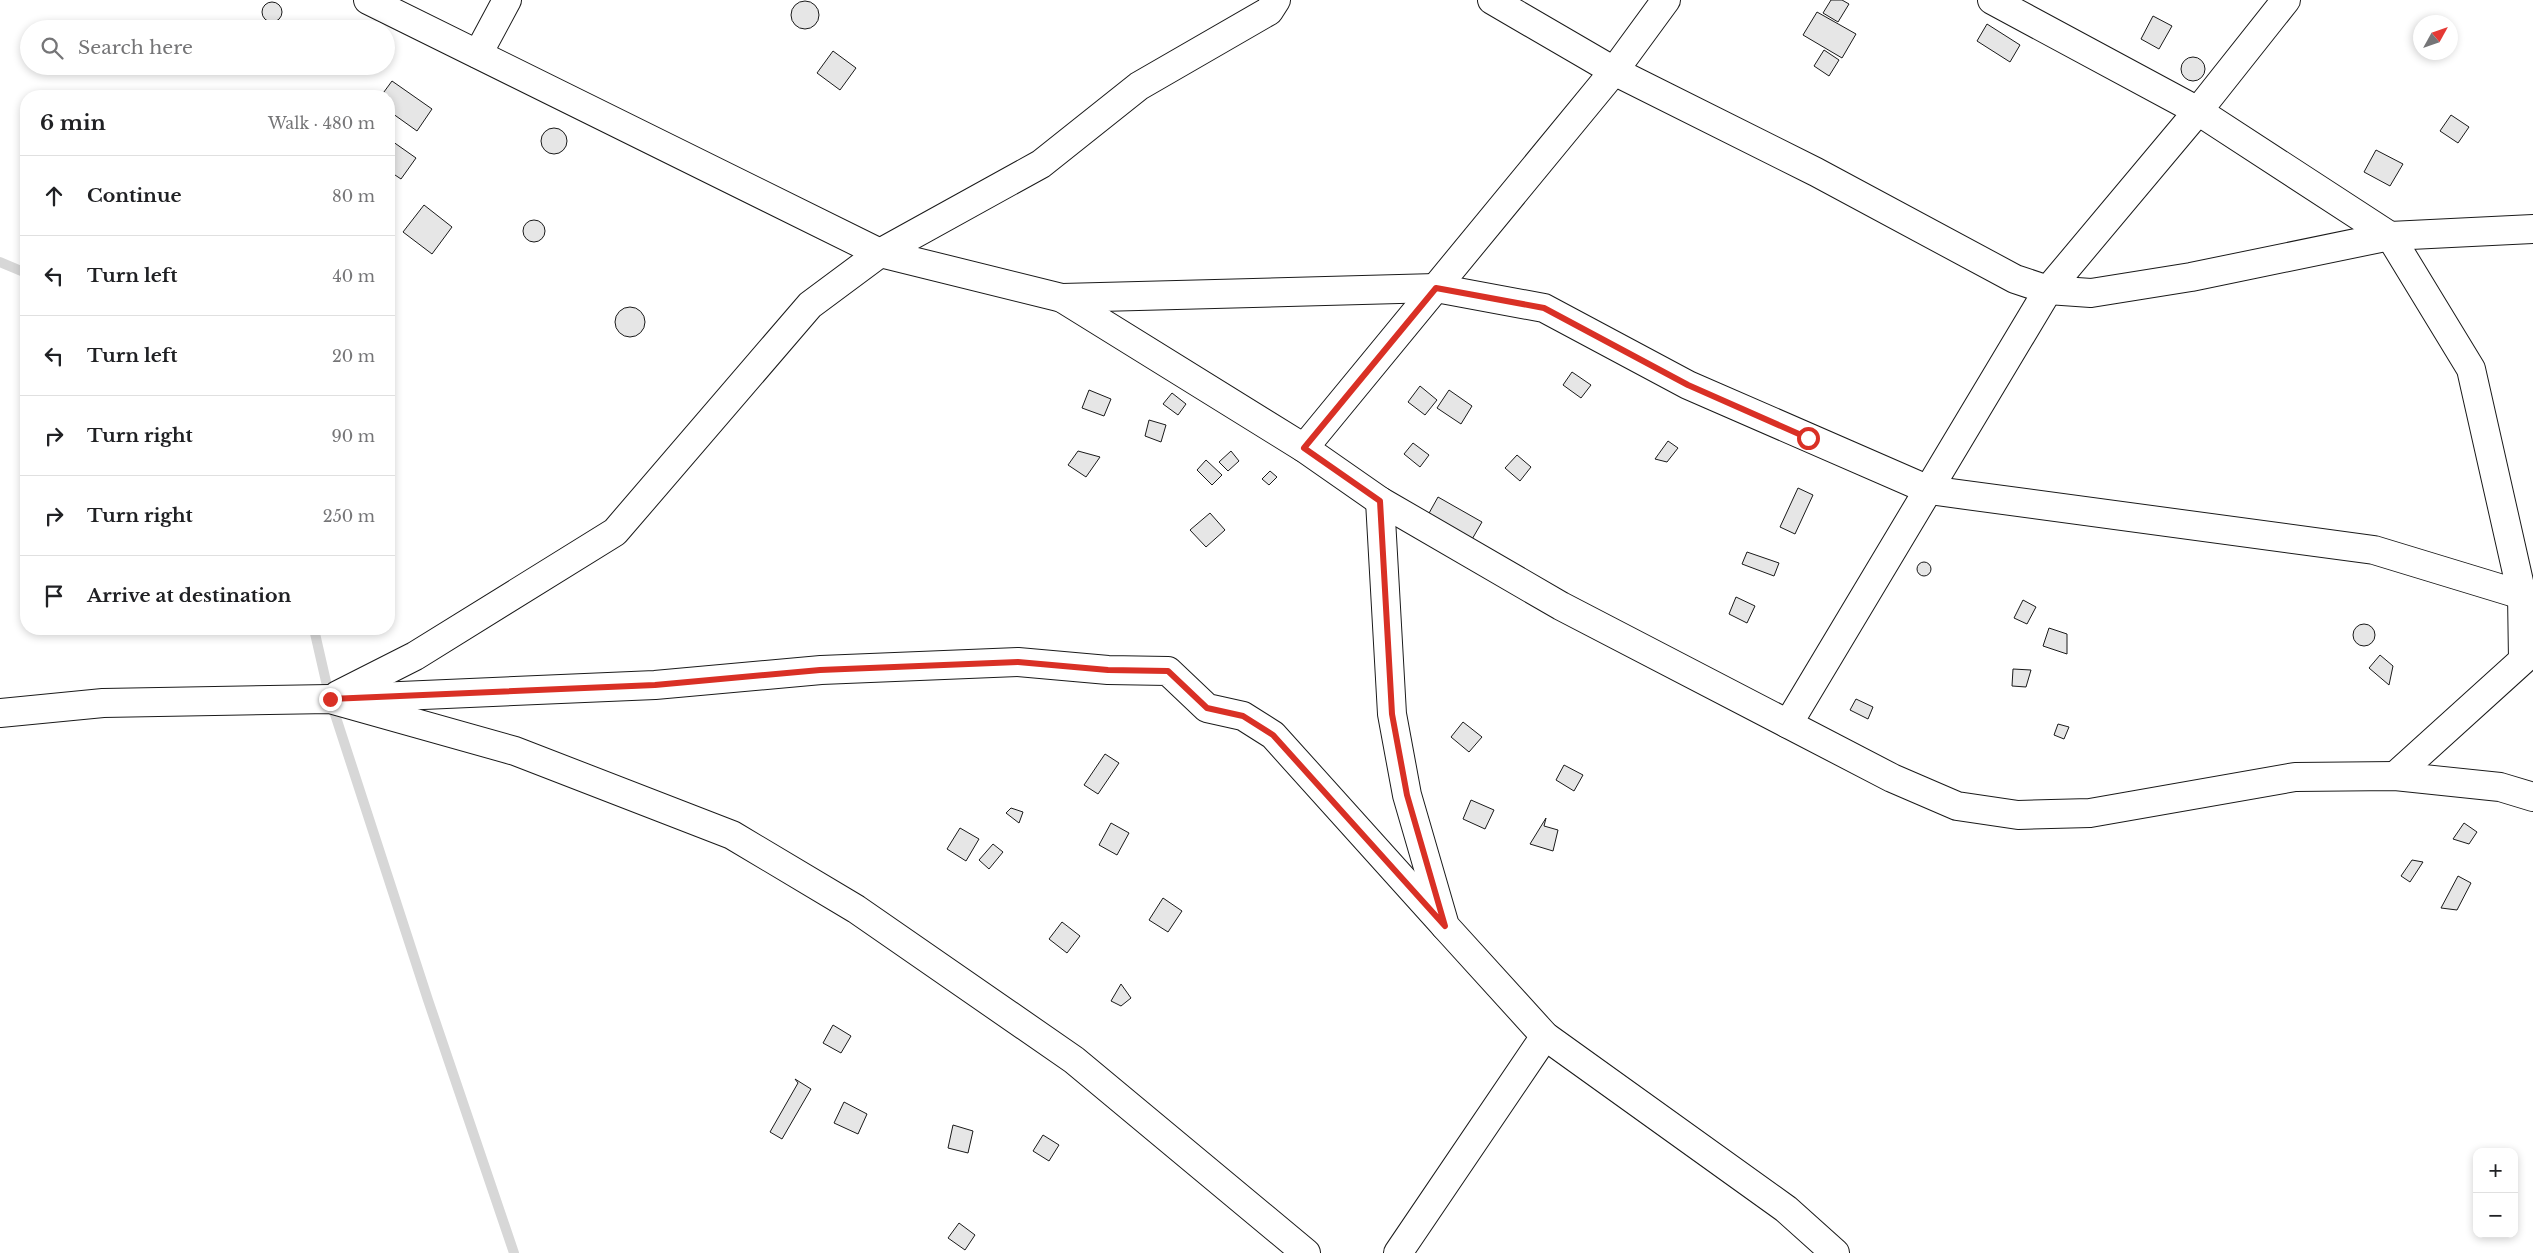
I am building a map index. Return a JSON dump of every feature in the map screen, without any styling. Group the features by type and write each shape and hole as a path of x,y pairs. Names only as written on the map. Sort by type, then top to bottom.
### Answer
{"street":[{"path":"368,0 880,252 1062,298 1436,288 1544,308 1688,385 1929,490 2374,550 2522,595"},
{"path":"478,54 507,0"},
{"path":"330,699 415,656 615,532 810,305 880,252 1041,164 1139,86 1269,11 1276,0"},
{"path":"1492,0 1614,70 1816,172 2015,279 2048,290 2100,292 2191,277 2390,236 2533,229"},
{"path":"1304,448 1614,70 1666,0"},
{"path":"1992,0 2198,111 2390,236 2471,369 2522,595 2523,660 2395,776"},
{"path":"1788,724 2048,290 2198,111 2286,0"},
{"path":"1062,298 1304,448 1380,501 1561,606 1892,778 1957,806 2018,815 2090,813 2295,777 2395,776 2500,787 2533,797"},
{"path":"1380,501 1392,714 1407,795 1445,926"},
{"path":"0,713 103,703 330,699 655,685 820,670 1018,662 1108,670 1168,671 1207,708 1243,716 1273,735 1545,1036 1786,1209 1827,1250"},
{"path":"330,699 515,751 732,835 856,909 1074,1060 1306,1253"},
{"path":"1398,1253 1545,1036"}],"building":[{"path":"1831,0 1842,0 1849,4 1838,22 1823,13"},
{"path":"805,1 815,5 819,15 815,25 805,29 795,25 791,15 795,5"},
{"path":"268,3 276,3 281,8 281,16 278,20 266,20 263,16 263,8"},
{"path":"1817,12 1856,34 1842,58 1803,35"},
{"path":"2153,16 2172,26 2159,49 2141,39"},
{"path":"1987,24 2020,45 2010,62 1977,41"},
{"path":"1824,50 1839,60 1829,76 1814,66"},
{"path":"833,51 856,68 840,90 817,73"},
{"path":"2193,57 2202,60 2205,69 2202,78 2193,81 2184,78 2181,69 2184,60"},
{"path":"392,81 432,109 417,131 395,115 395,90 385,90"},
{"path":"2451,115 2469,127 2458,143 2440,131"},
{"path":"554,128 563,132 567,141 563,150 554,154 545,150 541,141 545,132"},
{"path":"395,143 416,158 401,179 395,175"},
{"path":"2376,150 2403,164 2390,186 2364,172"},
{"path":"424,205 452,227 432,254 403,232"},
{"path":"534,220 542,223 545,231 542,239 534,242 526,239 523,231 526,223"},
{"path":"630,307 640,312 645,322 640,332 630,337 620,332 615,322 620,312"},
{"path":"1572,372 1591,385 1581,398 1563,385"},
{"path":"1420,386 1437,400 1425,415 1408,402"},
{"path":"1089,390 1111,399 1104,416 1082,408"},
{"path":"1449,390 1472,406 1461,424 1437,408"},
{"path":"1172,393 1186,404 1178,415 1163,404"},
{"path":"1149,420 1166,425 1161,442 1145,436"},
{"path":"1668,441 1678,448 1667,462 1655,459"},
{"path":"1413,443 1429,455 1420,467 1404,454"},
{"path":"1078,451 1100,457 1086,477 1068,465"},
{"path":"1231,451 1239,461 1228,471 1219,462"},
{"path":"1517,455 1531,467 1520,481 1505,468"},
{"path":"1206,460 1222,475 1212,485 1197,470"},
{"path":"1270,471 1277,477 1269,485 1262,479"},
{"path":"1798,488 1813,495 1795,534 1780,527"},
{"path":"1438,497 1482,522 1471,541 1428,515"},
{"path":"1210,513 1225,530 1206,547 1190,530"},
{"path":"1747,552 1779,563 1774,576 1742,564"},
{"path":"1924,562 1929,564 1931,569 1929,574 1924,576 1919,574 1917,569 1919,564"},
{"path":"1736,597 1755,606 1747,623 1729,614"},
{"path":"2023,600 2036,607 2027,624 2014,618"},
{"path":"2364,624 2372,627 2375,635 2372,643 2364,646 2356,643 2353,635 2356,627"},
{"path":"2049,628 2067,634 2067,654 2043,646"},
{"path":"2380,655 2393,666 2389,685 2369,668"},
{"path":"2013,669 2031,670 2026,687 2012,686"},
{"path":"1856,699 1873,707 1868,719 1850,710"},
{"path":"1463,722 1482,737 1469,752 1451,737"},
{"path":"2058,724 2069,727 2064,739 2054,735"},
{"path":"1105,754 1119,763 1098,794 1084,785"},
{"path":"1564,765 1583,775 1574,791 1556,780"},
{"path":"1471,800 1494,810 1485,829 1463,819"},
{"path":"1011,808 1023,812 1019,823 1006,813"},
{"path":"1546,818 1544,826 1558,830 1553,851 1530,844"},
{"path":"1111,823 1129,833 1117,855 1099,845"},
{"path":"2464,823 2477,832 2469,844 2453,839"},
{"path":"960,828 979,839 966,861 947,849"},
{"path":"993,844 1003,852 989,869 979,860"},
{"path":"2412,860 2423,862 2410,882 2401,876"},
{"path":"2458,876 2471,883 2457,910 2441,908"},
{"path":"1163,898 1182,911 1168,932 1149,920"},
{"path":"1062,922 1080,936 1067,953 1049,939"},
{"path":"1121,984 1131,998 1121,1006 1111,1001"},
{"path":"833,1025 851,1036 841,1053 823,1043"},
{"path":"795,1079 811,1089 782,1139 770,1132 798,1083"},
{"path":"844,1102 867,1114 858,1134 834,1123"},
{"path":"953,1125 973,1131 968,1153 948,1148"},
{"path":"1043,1135 1059,1145 1049,1161 1033,1151"},
{"path":"959,1223 975,1235 965,1250 948,1238"}],"waterway":[{"path":"0,262 20,270"},
{"path":"315,635 330,699 428,1000 514,1253"}],"route":[{"path":"330,699 655,685 820,670 1018,662 1108,670 1168,671 1207,708 1243,716 1273,735 1445,926 1407,795 1392,714 1380,501 1304,448 1436,288 1544,308 1688,385 1808,438"}]}
